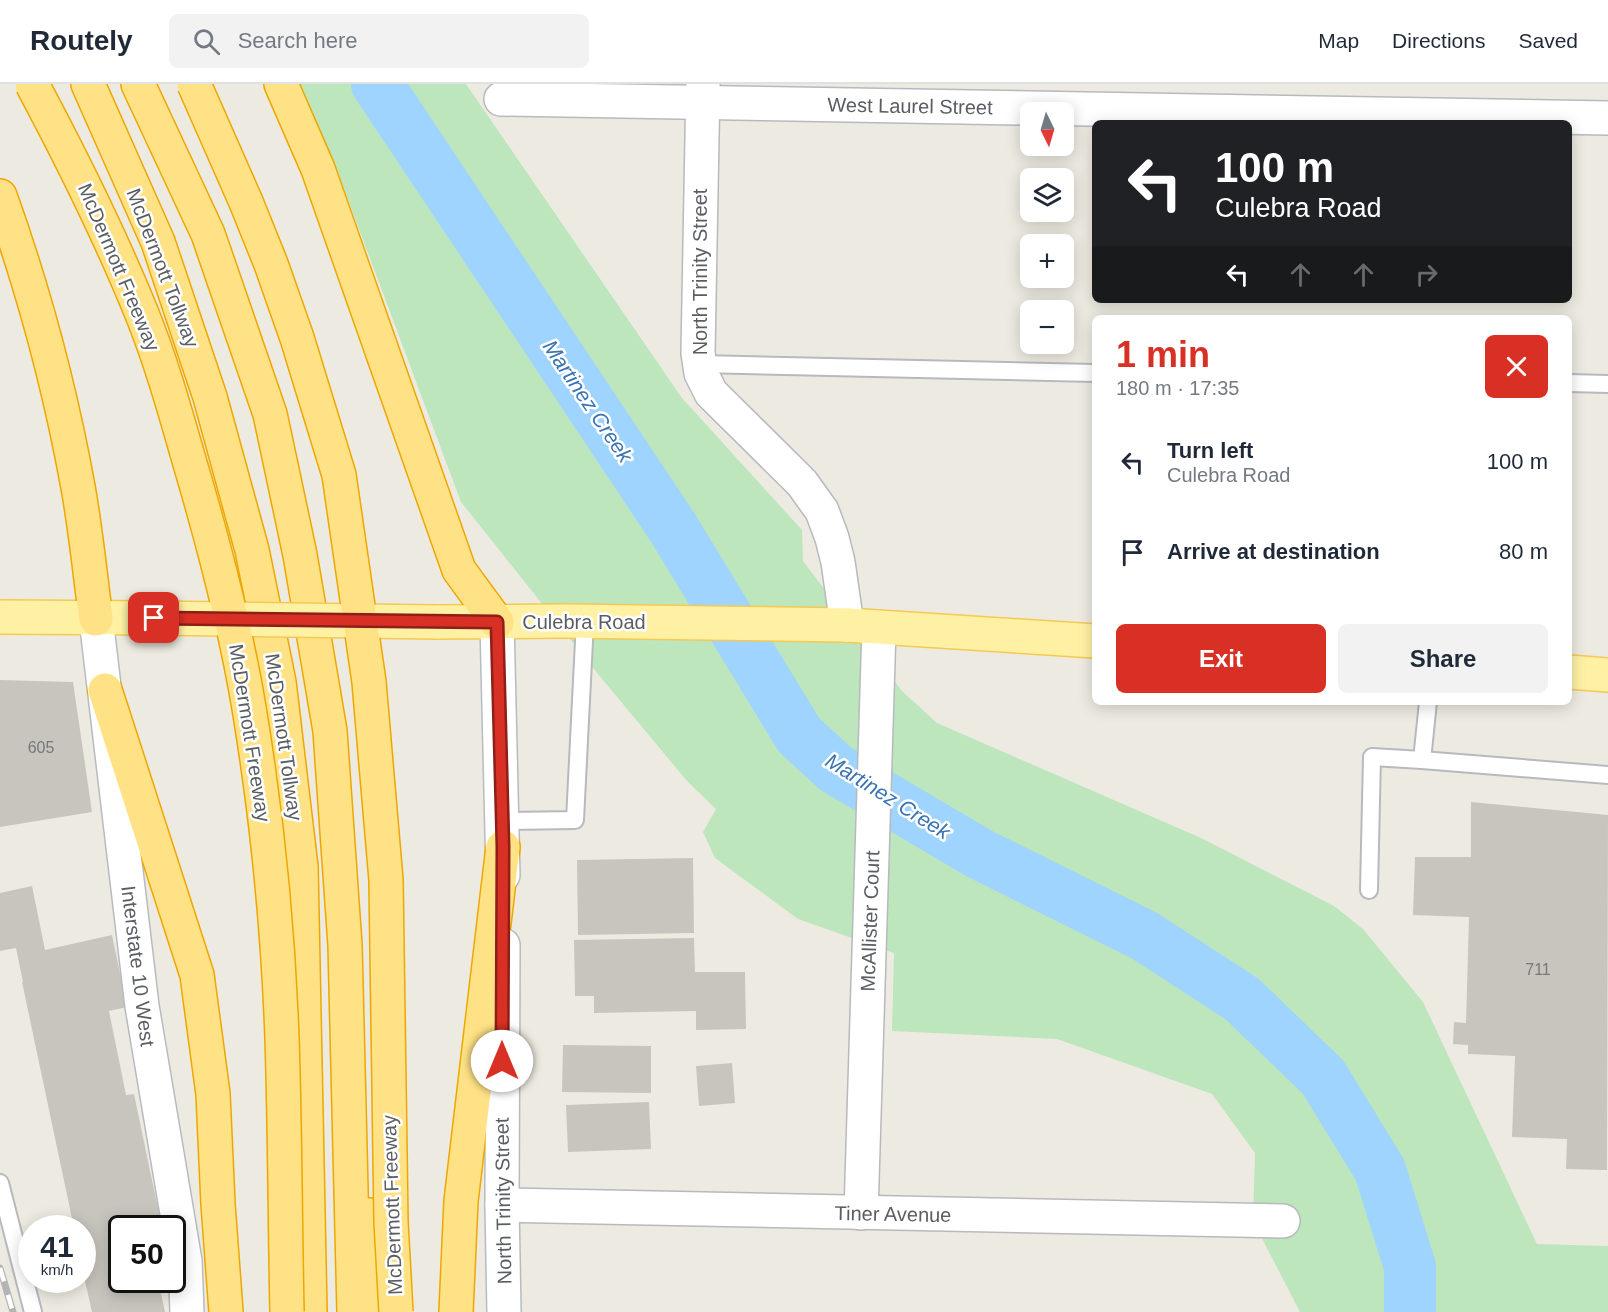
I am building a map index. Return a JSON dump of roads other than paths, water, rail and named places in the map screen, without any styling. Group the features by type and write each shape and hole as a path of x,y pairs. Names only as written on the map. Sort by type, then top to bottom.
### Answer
{"highway":[{"name":"McDermott Freeway","path":"32,84 75,166 143,316 171,397 191,465 235,633 260,783 276,951 282,1035 287,1312"},
{"name":"McDermott Tollway","path":"88,84 158,242 210,397 252,550 279,681 301,867 310,1312"},
{"name":"McDermott Tollway","path":"138,84 208,234 270,414 298,543 330,731 345,945 354,1312"},
{"name":"McDermott Freeway","path":"194,84 271,264 297,338 339,475 369,682 386,880 391,1222 396,1312"},
{"path":"281,84 318,169 361,285 459,570 497,622"},
{"path":"0,196 47,344 78,488 96,619"},
{"path":"105,690 196,975 213,1094 226,1312"},
{"path":"456,1312 461,1201 502,834"},
{"path":"347,1050 382,1312"}],"main road":[{"name":"Culebra Road","path":"0,617 847,625 1092,641"},
{"path":"1572,672 1608,675"}],"street":[{"name":"West Laurel Street","path":"501,99 702,93 1608,118"},
{"name":"North Trinity Street","path":"702,93 698,353 701,374 711,393 802,483 822,511 838,562 847,625"},
{"name":"Interstate 10 West","path":"96,619 142,1006 185,1261 187,1312"},
{"name":"North Trinity Street","path":"497,622 502,834 504,1312"},
{"name":"McAllister Court","path":"861,1214 879,628"},
{"name":"Tiner Avenue","path":"502,1205 1283,1221"}],"lane":[{"path":"700,364 1092,373"},
{"path":"1572,383 1608,384"},
{"path":"502,834 575,820 575,621"},
{"path":"1422,760 1428,705"},
{"path":"1369,890 1372,757 1608,775"},
{"path":"0,1183 33,1312"}],"waterway":[{"name":"Martinez Creek","path":"377,84 673,528 799,735 836,769 980,854 1145,936 1242,999 1323,1077 1380,1170 1410,1267 1410,1312"}],"railway":[{"path":"0,1268 13,1312"}]}
